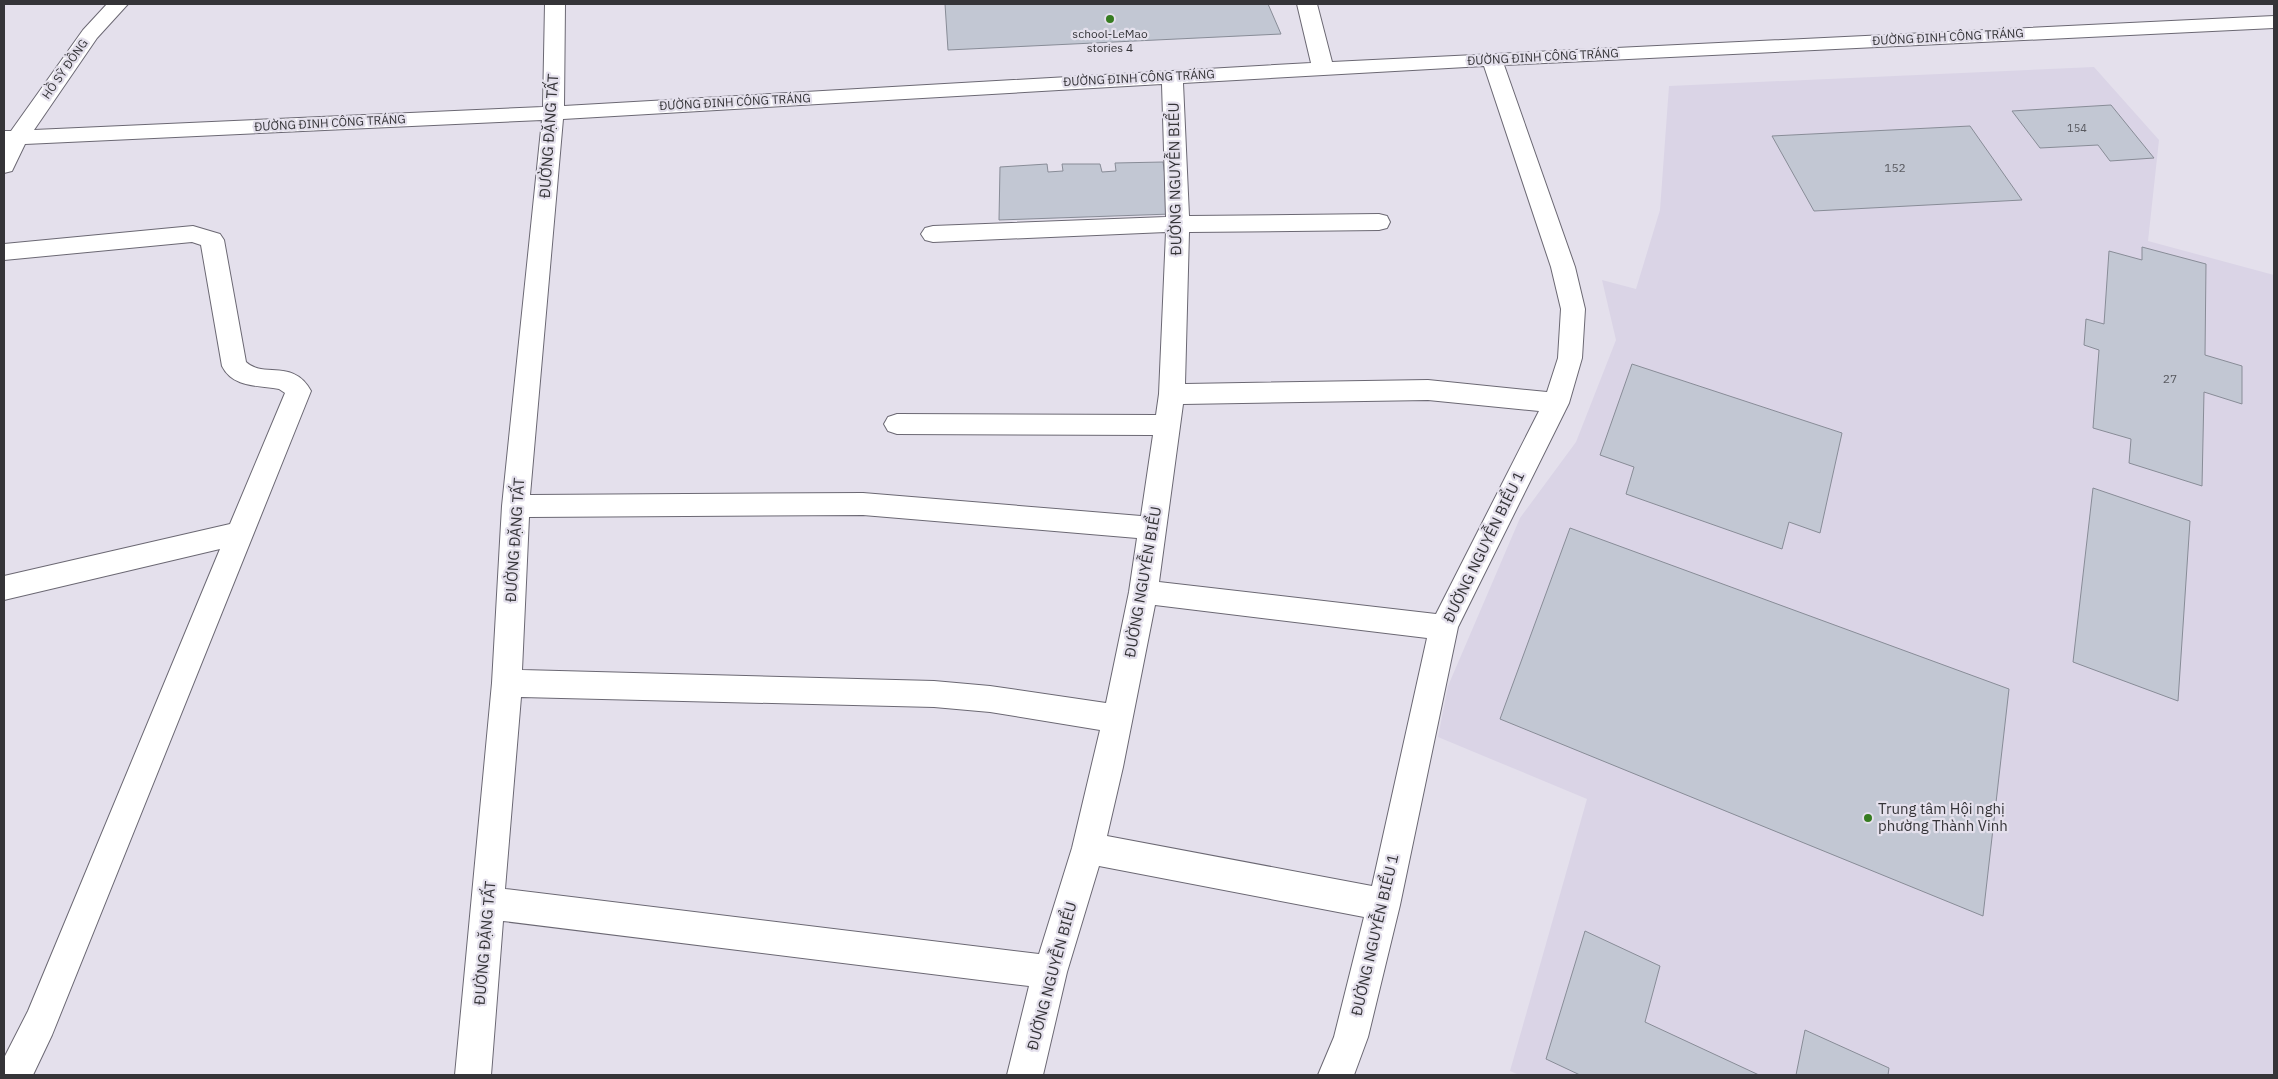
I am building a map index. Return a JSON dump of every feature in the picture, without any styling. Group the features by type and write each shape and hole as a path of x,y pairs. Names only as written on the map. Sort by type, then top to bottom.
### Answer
{"street":[{"name":"HỒ SỸ ĐỒNG","path":"4,166 10,138 90,34 118,4"},
{"name":"ĐƯỜNG ĐẶNG TẤT","path":"474,1075 507,683 516,506 552,113 555,4"},
{"path":"1307,4 1323,68"},
{"name":"ĐƯỜNG ĐINH CÔNG TRÁNG","path":"10,138 552,113 1492,59 2274,22"},
{"name":"ĐƯỜNG NGUYỄN BIỂU 1","path":"1336,1075 1351,1037 1384,905 1444,627 1556,403 1570,358 1573,309 1563,267 1492,59"},
{"name":"ĐƯỜNG NGUYỄN BIỂU","path":"1025,1075 1050,972 1088,848 1118,719 1143,592 1168,424 1172,394 1178,224 1172,76"},
{"path":"933,234 1178,224 1379,222"},
{"path":"4,252 194,234 212,240 234,366 244,374 292,383 298,391 40,1023 14,1075"},
{"path":"1172,394 1428,390 1556,403"},
{"path":"897,424 1168,424"},
{"path":"516,506 862,504 1152,528"},
{"path":"4,588 240,533"},
{"path":"1143,592 1444,627"},
{"path":"507,683 934,694 990,699 1118,719"},
{"path":"1088,848 1384,905"},
{"path":"488,903 1050,972"}],"shaded area":[{"path":"2094,67 2159,140 2148,241 2274,275 2274,1075 1519,1075 1510,1071 1587,799 1438,737 1448,686 1520,518 1576,442 1616,340 1602,280 1636,289 1660,210 1669,86"}],"building":[{"name":"school-LeMao stories 4","path":"945,4 1268,4 1281,34 948,50"},
{"path":"2111,105 2154,158 2110,161 2098,145 2040,148 2012,111"},
{"path":"1970,126 2022,200 1814,211 1772,136"},
{"path":"1163,162 1171,214 999,220 1000,167 1047,164 1048,172 1063,171 1062,164 1100,164 1102,172 1116,171 1115,163"},
{"path":"2142,247 2206,264 2205,355 2242,366 2242,404 2204,392 2202,486 2129,463 2131,439 2093,428 2099,350 2084,345 2086,319 2104,324 2109,251 2142,260"},
{"path":"1632,364 1842,433 1820,533 1789,522 1782,549 1626,494 1634,467 1600,455"},
{"path":"2093,488 2190,521 2178,701 2073,662"},
{"name":"Trung tâm Hội nghị phường Thành Vinh","path":"1570,528 2009,689 1983,916 1500,719"},
{"path":"1585,931 1660,966 1645,1022 1759,1075 1580,1075 1546,1059"},
{"path":"1805,1030 1889,1068 1888,1075 1796,1075"}],"place":[{"name":"school-LeMao stories 4","path":"1110,19"},
{"name":"Trung tâm Hội nghị phường Thành Vinh","path":"1868,818"}]}
